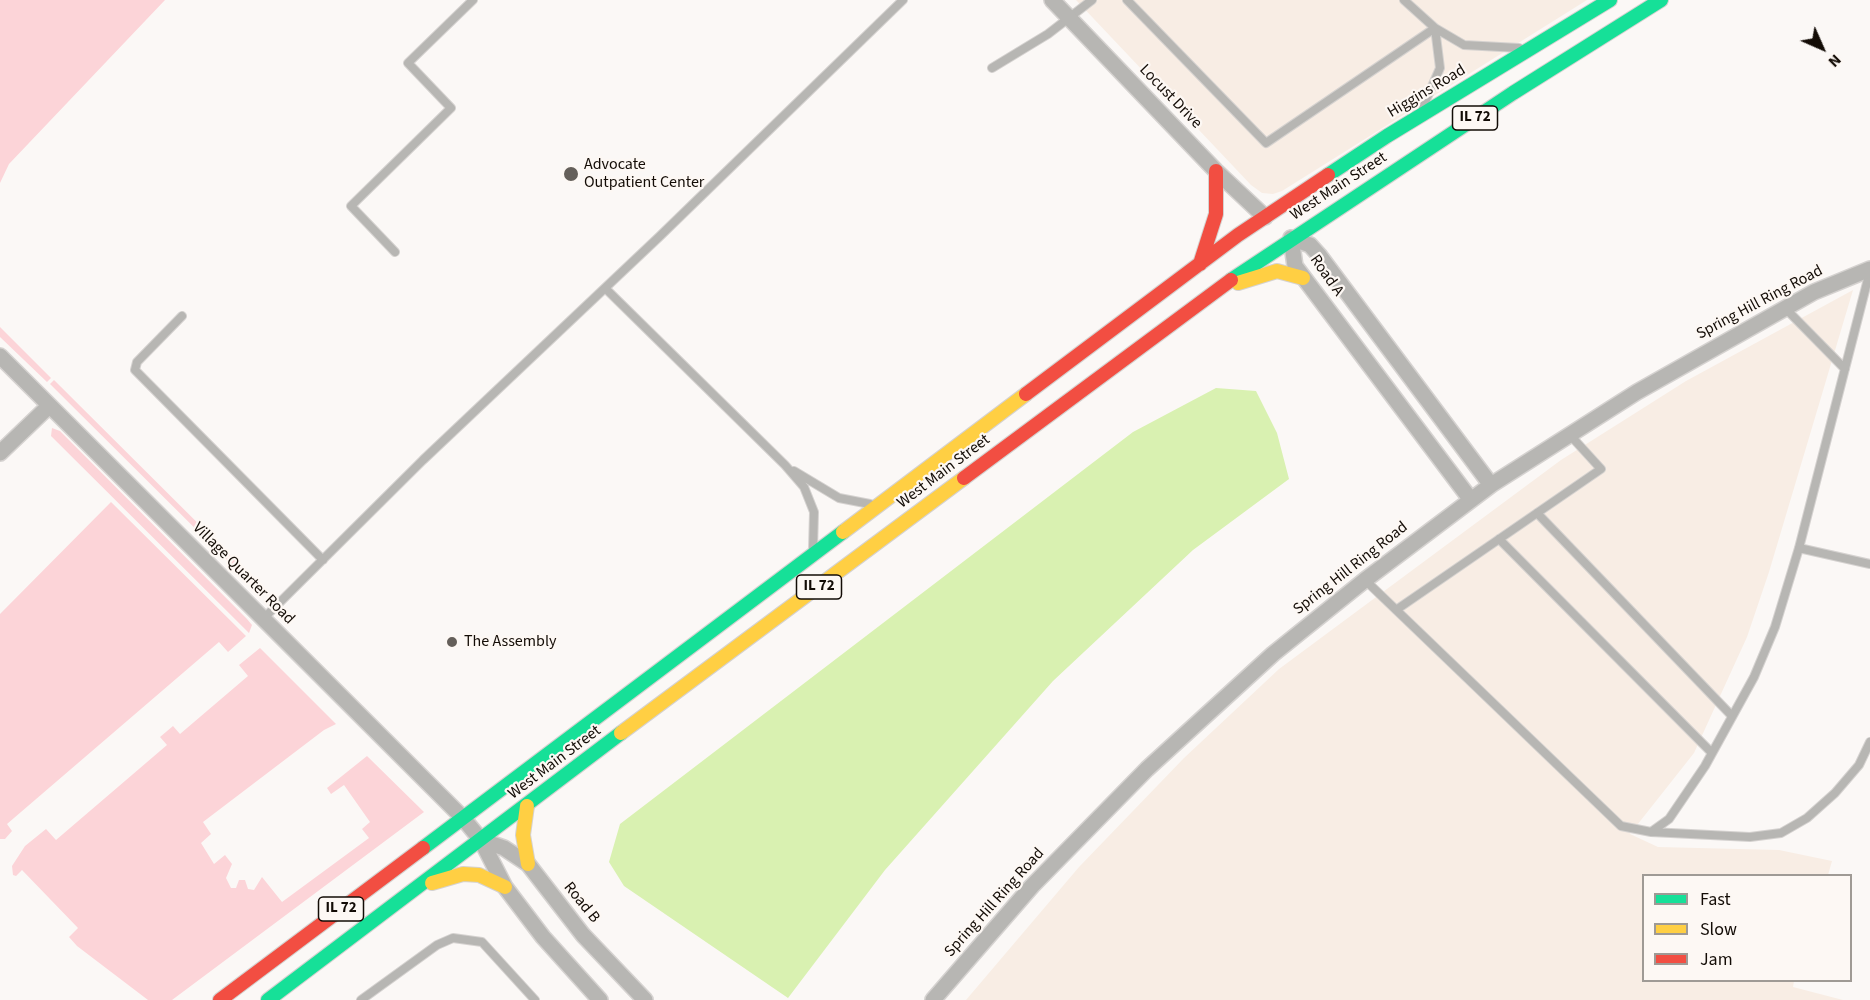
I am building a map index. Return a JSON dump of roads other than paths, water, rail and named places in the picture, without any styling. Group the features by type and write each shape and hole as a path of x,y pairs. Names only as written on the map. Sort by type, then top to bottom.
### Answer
{"main road":[{"name":"Higgins Road","path":"1278,228 1418,117 1610,0"},
{"name":"West Main Street","path":"220,1000 1200,264 1278,228 1661,0"},
{"path":"1200,264 1216,214 1216,171"},
{"name":"West Main Street","path":"268,1000 703,671 1219,288 1278,228"},
{"path":"1219,288 1277,271 1303,278"},
{"path":"527,806 523,835 528,864"},
{"path":"419,887 464,874 479,875 505,887"}],"street":[{"name":"Locust Drive","path":"1052,0 1216,171 1278,228"},
{"name":"Road A","path":"1278,228 1303,278 1471,500"},
{"name":"Road A","path":"1278,228 1310,245 1319,255 1491,485"},
{"name":"Spring Hill Ring Road","path":"933,1000 1032,886 1155,762 1265,662 1365,580 1491,485 1641,389 1785,308 1842,280 1870,270"},
{"name":"Village Quarter Road","path":"0,356 462,817"},
{"path":"0,453 49,406"},
{"name":"Road B","path":"462,817 481,840 505,887 543,937 600,1000"},
{"name":"Road B","path":"481,840 504,848 528,864 583,934 645,1000"}],"lane":[{"path":"395,252 351,206 451,108 408,63 473,0"},
{"path":"263,619 903,0"},
{"path":"992,69 1069,19 1092,0"},
{"path":"1127,0 1266,143 1435,28"},
{"path":"1404,0 1435,28 1464,45 1532,48"},
{"path":"1418,117 1440,69 1435,28"},
{"path":"1651,831 1669,819 1681,804 1712,753 1754,677 1775,627 1799,548 1870,270"},
{"path":"605,288 785,465 804,488 814,512 812,554"},
{"path":"1785,308 1845,369"},
{"path":"182,316 137,362 135,370 322,560"},
{"path":"1396,610 1601,469 1569,434"},
{"path":"785,465 839,498 867,504 884,501"},
{"path":"1537,513 1732,716"},
{"path":"1499,539 1712,753"},
{"path":"1799,548 1870,564"},
{"path":"1365,580 1621,826 1651,831 1750,837 1781,834 1807,818 1835,793 1859,765 1870,742"},
{"path":"361,1000 436,945 453,938 482,942 535,1000"}],"place":[{"name":"Advocate Outpatient Center","path":"571,174"},
{"name":"The Assembly","path":"452,642"}]}
